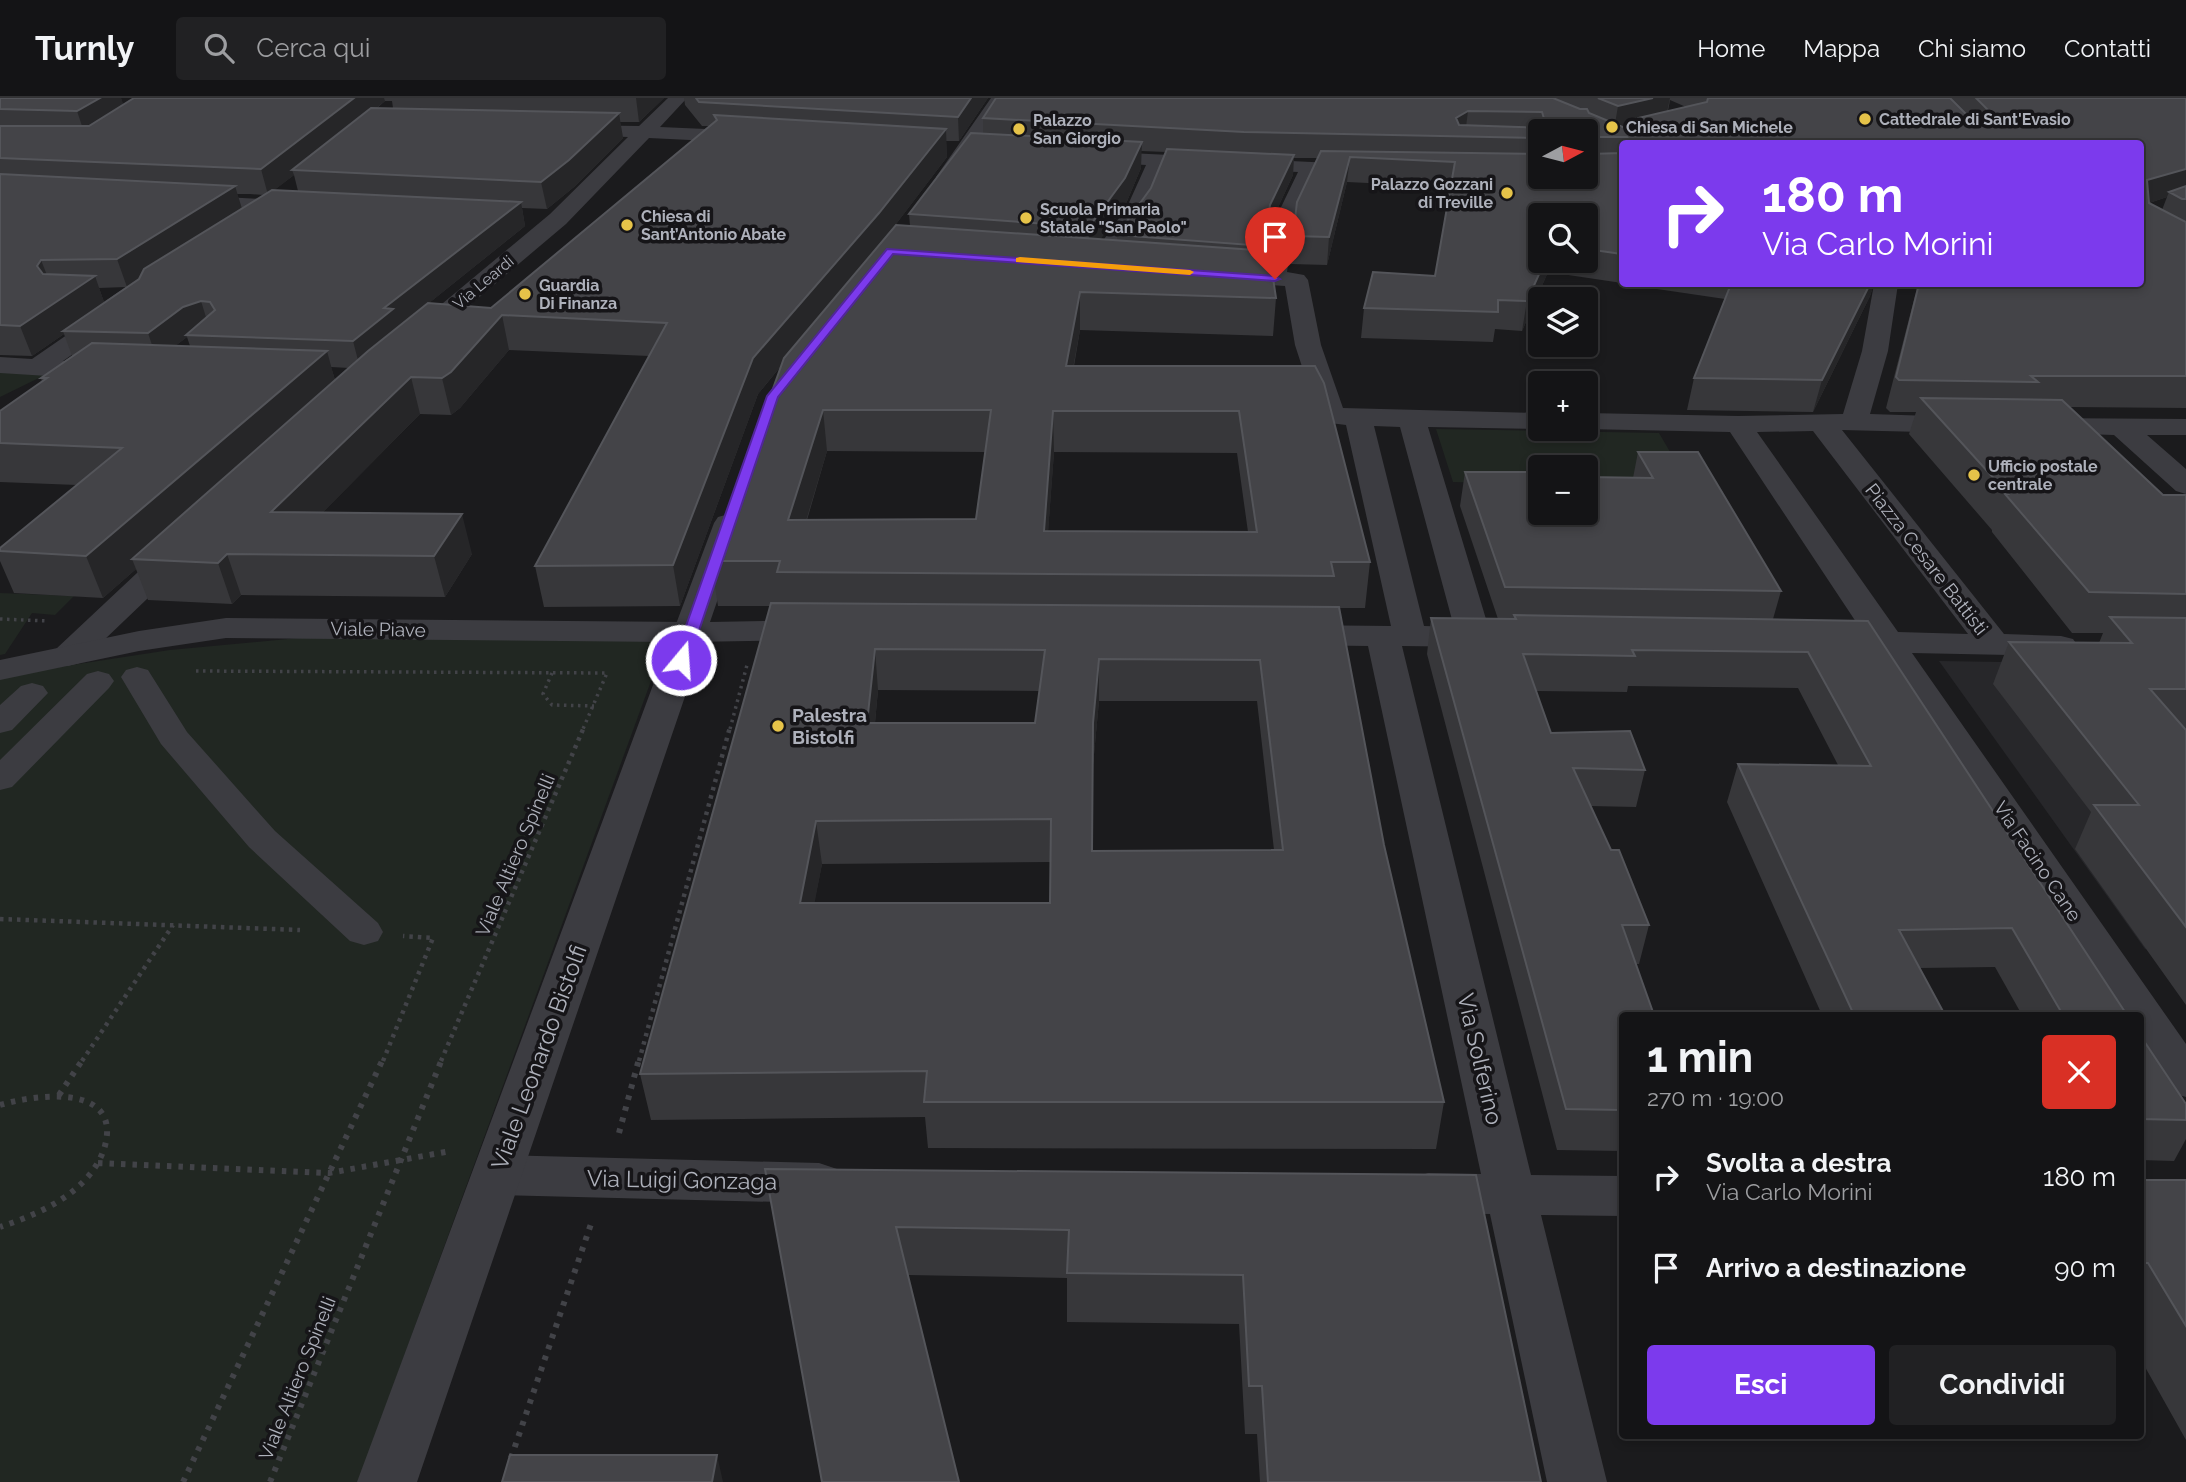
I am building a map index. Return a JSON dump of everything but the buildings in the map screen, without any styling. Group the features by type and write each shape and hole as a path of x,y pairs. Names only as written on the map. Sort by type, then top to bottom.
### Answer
{"street":[{"name":"Via Leardi","path":"399,352 558,219 678,98"},
{"path":"932,195 1000,98"},
{"path":"551,129 775,138"},
{"path":"938,149 993,152"},
{"path":"1075,156 1387,169"},
{"path":"1096,266 1137,208 1158,160"},
{"path":"1310,167 1282,228 1286,279 1332,416 1528,421"},
{"path":"239,227 272,206 292,189"},
{"path":"163,200 327,208"},
{"path":"531,218 558,219"},
{"path":"1070,264 1124,268"},
{"path":"1193,273 1286,279"},
{"path":"1854,422 1875,351 1886,287"},
{"path":"38,367 126,301 100,296"},
{"path":"0,365 86,369"},
{"path":"1358,418 1397,636"},
{"path":"1412,419 1474,636"},
{"path":"1598,421 2186,427"},
{"path":"1738,424 1889,642"},
{"name":"Piazza Cesare Battisti","path":"1822,424 1994,645"},
{"path":"2122,427 2186,485"},
{"name":"Viale Leonardo Bistolfi","path":"387,1482 739,496"},
{"path":"68,656 200,532"},
{"name":"Viale Piave","path":"0,670 226,628 842,631"},
{"path":"1258,635 1516,637"},
{"name":"Via Solferino","path":"1397,636 1511,1194 1577,1482"},
{"name":"Piazza Cesare Battisti","path":"1806,641 1994,645"},
{"name":"Via Facino Cane","path":"1889,642 2140,1012"},
{"path":"1994,645 2090,646"},
{"path":"137,677 173,737 262,839 363,932"},
{"path":"0,780 98,681"},
{"path":"0,723 32,693"},
{"name":"Via Facino Cane","path":"2144,1018 2186,1080"},
{"name":"Via Luigi Gonzaga","path":"497,1175 857,1183"},
{"path":"1386,1192 1619,1196"}],"path":[{"path":"0,619 51,621"},
{"path":"616,1144 747,664 735,662"},
{"name":"Viale Altiero Spinelli","path":"137,677 192,671 607,673 399,1160 270,1482"},
{"path":"552,673 543,694 552,705 594,706"},
{"path":"0,919 363,932 433,938 392,1041 183,1482"},
{"path":"59,1094 173,925"},
{"path":"0,1105 33,1096 59,1094 82,1099 98,1109 107,1124 107,1143 97,1163 80,1185 54,1205 23,1220 0,1227"},
{"path":"97,1163 329,1174 453,1151"},
{"path":"507,1469 596,1211"}],"shaded area":[{"path":"0,372 45,375 0,397"},
{"path":"1436,429 1528,431 1528,441 1598,441 1598,432 1659,433 1690,486 1598,484 1598,455 1528,455 1528,484 1453,482"},
{"path":"0,593 74,596 55,615 32,613 5,654 0,655"},
{"path":"298,638 666,640 358,1482 0,1482 0,676 170,650"},
{"path":"1939,661 2186,665 2186,948 2145,949"}],"slow traffic":[{"path":"1020,260 1190,272"}],"place":[{"name":"Cattedrale di Sant'Evasio","path":"1865,119"},
{"name":"Chiesa di San Michele","path":"1612,127"},
{"name":"Palazzo San Giorgio","path":"1019,129"},
{"name":"Palazzo Gozzani di Treville","path":"1507,193"},
{"name":"Scuola Primaria Statale \"San Paolo\"","path":"1026,218"},
{"name":"Chiesa di Sant’Antonio Abate","path":"627,225"},
{"name":"Guardia Di Finanza","path":"525,294"},
{"name":"Ufficio postale centrale","path":"1974,475"},
{"name":"Palestra Bistolfi","path":"778,726"}],"route":[{"path":"681,660 773,396 891,251 1275,279"}]}
